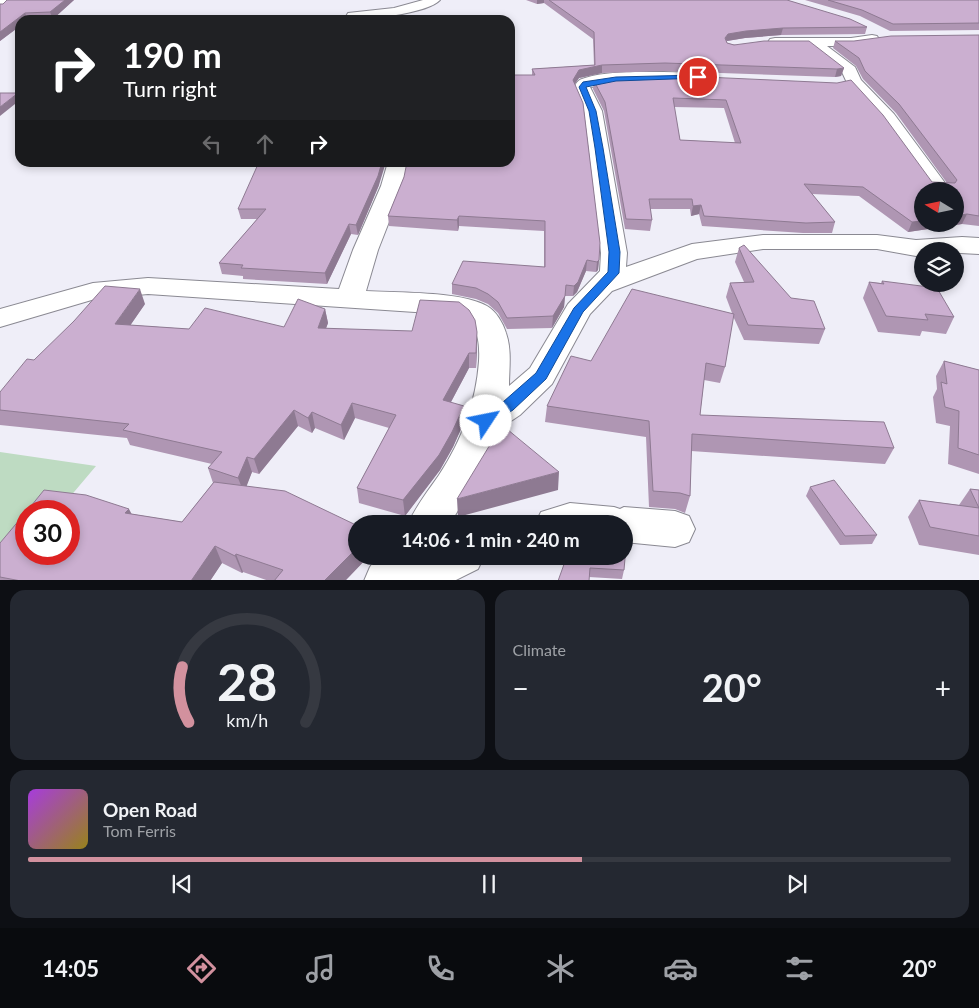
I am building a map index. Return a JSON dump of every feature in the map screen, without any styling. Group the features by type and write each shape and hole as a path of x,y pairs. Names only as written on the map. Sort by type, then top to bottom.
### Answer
{"street":[{"path":"0,6 6,0"},
{"path":"372,15 411,9 434,0"},
{"path":"762,42 851,42 888,38 862,25"},
{"path":"814,43 849,70 853,80 888,118 934,182"},
{"path":"486,421 508,406 541,376 578,310 605,284 613,273 615,262 612,234 593,111 582,87 585,83 638,77 727,79"},
{"path":"835,84 853,80"},
{"path":"350,300 354,278 376,223 393,189 397,167"},
{"path":"605,284 692,252 763,242 796,240 867,242 916,248 964,238"},
{"path":"0,318 93,291 148,286 454,306 468,309 482,316 491,333 494,348 491,403 486,421 466,467 434,515"},
{"path":"633,525 675,529"},
{"path":"386,580 397,565"},
{"path":"408,580 442,565"}],"green space":[{"path":"0,452 96,466 67,500 15,500 15,561 0,579"}],"building":[{"path":"7,0 65,0 50,12 15,15 15,21 0,32 0,4"},
{"path":"549,0 787,0 850,19 867,27 783,28 728,34 725,38 727,43 734,45 764,41 809,41 844,68 665,63 602,65 579,70 573,80 583,103 600,243 599,260 597,262 587,260 578,282 574,286 566,285 565,296 553,316 507,318 498,302 488,294 476,288 452,284 463,261 545,267 545,221 459,216 457,220 388,216 404,177 406,167 515,167 515,75 535,75 532,69 595,65 594,32"},
{"path":"828,0 979,0 979,23 893,24 862,10"},
{"path":"979,35 979,216 964,214 964,182 956,182 957,180 899,104 865,71 859,58 835,41 854,41 891,36"},
{"path":"683,76 837,83 851,80 883,115 932,182 914,182 914,222 863,187 804,184 835,222 806,223 704,216 701,205 693,206 692,199 649,199 652,220 626,219 605,102 594,81","holes":["673,98 726,100 741,143 680,140"]},
{"path":"0,93 15,93 15,95 0,107"},
{"path":"257,167 381,167 356,225 349,224 325,273 241,268 243,265 219,263 266,209 238,209"},
{"path":"744,245 791,298 814,301 825,329 748,325 730,283 754,282 739,248"},
{"path":"882,281 914,285 914,292 939,292 954,317 925,314 928,320 886,316 869,282 884,284"},
{"path":"105,286 140,289 115,324 189,329 205,308 284,327 298,299 325,309 318,328 412,331 420,300 459,302 469,310 475,320 477,332 476,353 469,353 443,400 464,406 439,455 403,500 357,488 396,415 352,403 341,425 312,412 308,418 294,410 254,459 247,457 238,478 208,468 222,452 123,430 129,424 0,410 0,392 27,359 34,360 74,321"},
{"path":"632,289 734,314 725,367 706,363 700,415 884,422 894,448 692,434 690,496 680,493 653,491 649,421 547,406 571,356 591,361"},
{"path":"944,361 979,370 979,455 958,448 959,411 945,407 941,382 947,384"},
{"path":"502,425 559,472 457,499"},
{"path":"834,480 877,535 845,536 810,487"},
{"path":"214,482 285,491 348,521 348,557 325,580 275,580 283,570 236,554 235,556 215,546 192,580 16,580 0,577 0,543 15,525 15,565 80,565 80,500 36,500 44,490 86,495 129,509 125,513 182,522"},
{"path":"970,489 979,490 979,508"},
{"path":"919,500 979,508 979,536 930,527"},
{"path":"564,565 624,565 624,570 590,568 589,580 558,580"}],"route":[{"path":"486,421 508,406 541,376 578,310 605,284 613,273 615,262 610,216 602,176 593,111 582,91 582,87 585,83 638,77 698,77"}]}
